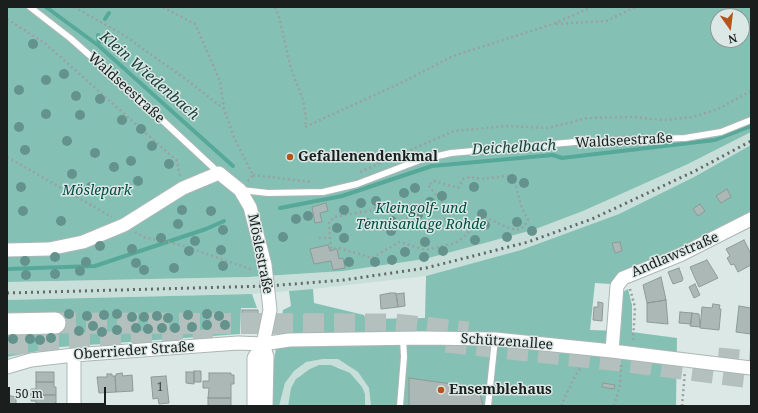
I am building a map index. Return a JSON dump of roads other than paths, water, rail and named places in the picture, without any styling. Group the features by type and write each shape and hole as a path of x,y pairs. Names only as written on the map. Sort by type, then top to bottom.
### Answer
{"highway":[{"path":"7,324 55,323"}],"street":[{"path":"7,250 49,249 83,242 124,225 183,188 219,173"},
{"name":"Waldseestraße","path":"219,173 240,190"},
{"name":"Möslestraße","path":"240,190 246,197 258,231 266,273 270,310 263,344 254,358 254,406"},
{"name":"Andlawstraße","path":"622,352 617,286 623,278 680,255 751,219"},
{"name":"Schützenallee","path":"263,344 290,340 403,338 495,339 622,352 751,368"},
{"name":"Oberrieder Straße","path":"7,368 31,360 74,355 238,343 263,344"},
{"name":"Möslestraße","path":"263,344 267,357 266,406"},
{"path":"74,355 74,406"}],"lane":[{"name":"Waldseestraße","path":"30,7 70,38 146,104 219,173"},
{"name":"Waldseestraße","path":"240,190 268,192 323,192 357,184 420,160 451,153 575,142 685,138 721,132 751,120"},
{"path":"400,406 404,357 403,338"},
{"path":"488,406 495,339"}],"waterway":[{"name":"Klein Wiedenbach","path":"46,7 99,46 233,166"},
{"path":"105,19 109,13"},
{"path":"98,35 99,46"},
{"name":"Deichelbach","path":"280,208 342,196 432,166 553,155 562,158 715,140 751,126"},
{"path":"7,269 95,266 206,229 224,221"}],"tunnel":[{"path":"55,323 395,324 468,332"},
{"path":"7,344 213,340"},
{"path":"446,342 629,362 751,378"},
{"path":"718,358 751,361"}],"railway":[{"path":"7,293 268,286 344,280 426,268 528,242 592,219 695,171 751,141"}],"place":[{"name":"Gefallenendenkmal","path":"290,157"},
{"name":"Ensemblehaus","path":"441,390"}],"park label":[{"name":"Möslepark","path":"97,191"},
{"name":"Kleingolf- und Tennisanlage Rohde","path":"421,218"}]}
